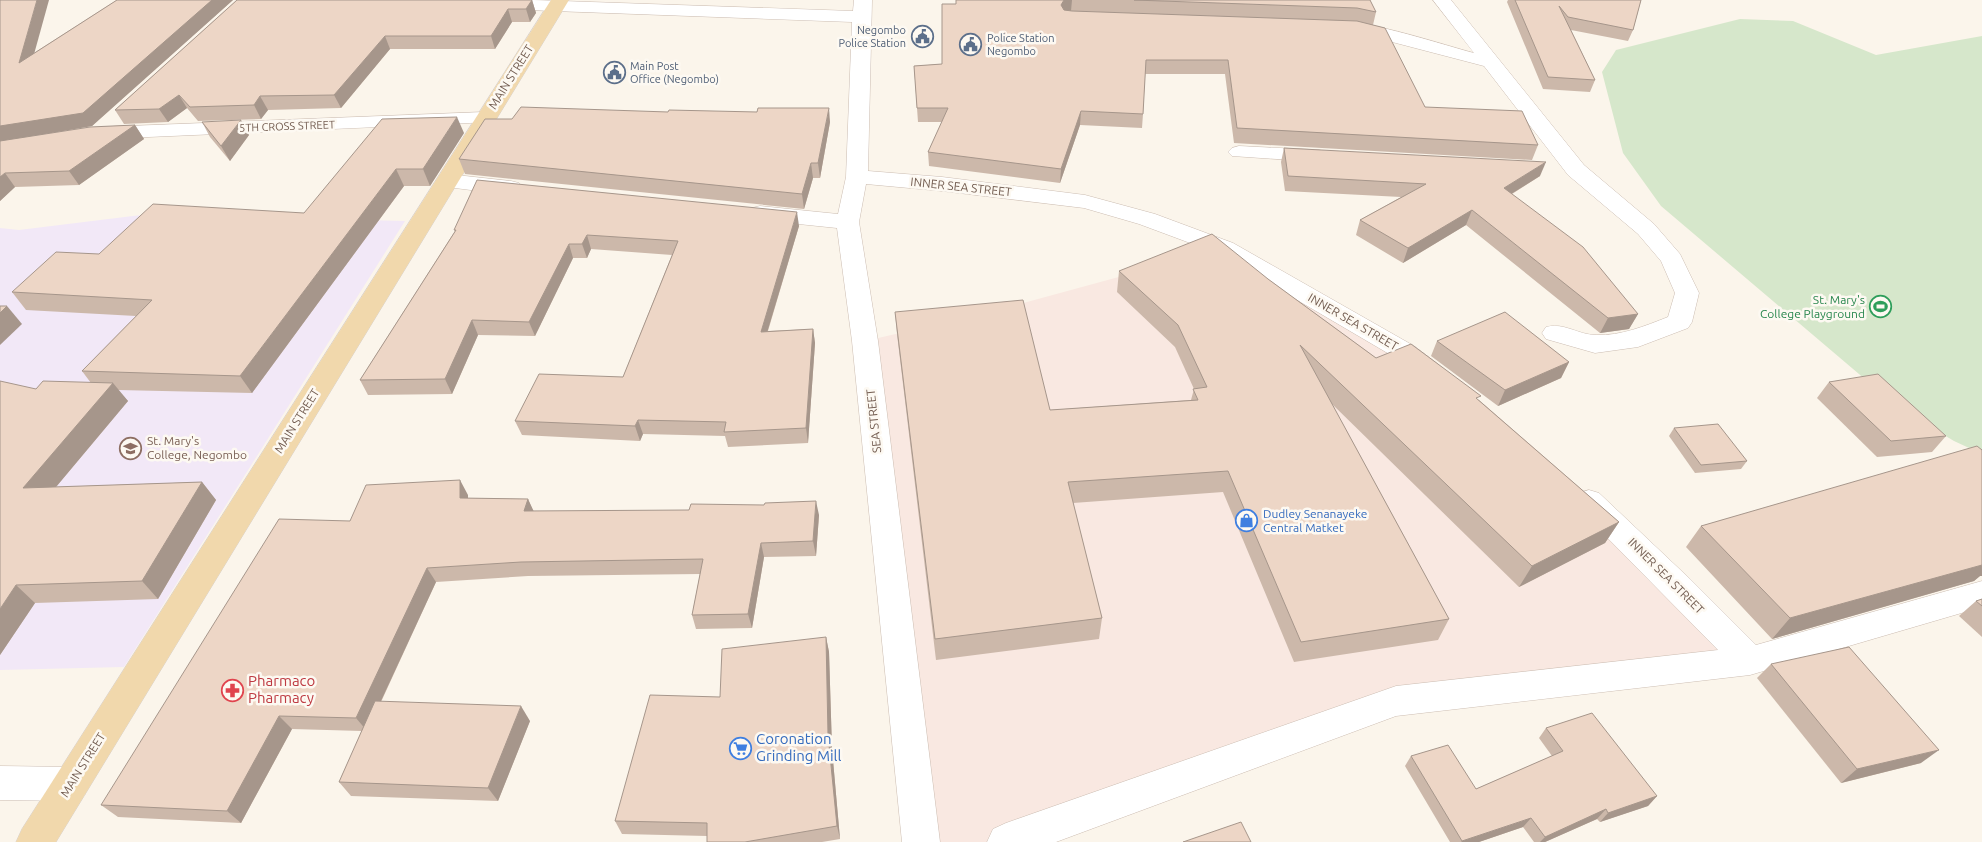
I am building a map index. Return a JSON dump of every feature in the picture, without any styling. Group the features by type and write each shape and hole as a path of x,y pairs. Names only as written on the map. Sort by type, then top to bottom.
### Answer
{"main road":[{"name":"MAIN STREET","path":"34,842 558,3"}],"street":[{"path":"1442,0 1576,170 1646,230 1672,259 1688,293 1678,322 1638,338 1595,344 1556,333"},
{"path":"478,4 867,5"},
{"name":"SEA STREET","path":"867,5 857,177 848,222 865,341 921,842"},
{"path":"1334,28 1376,32 1490,62"},
{"name":"5TH CROSS STREET","path":"121,113 90,135 485,118"},
{"path":"1239,152 1338,157"},
{"path":"1546,168 1576,170"},
{"name":"INNER SEA STREET","path":"857,177 942,184 1086,202 1147,219 1225,248 1405,352 1452,388"},
{"path":"447,181 535,190"},
{"path":"741,211 848,222"},
{"name":"INNER SEA STREET","path":"1575,488 1680,588 1750,662"},
{"path":"1006,842 1396,701 1750,662 1982,594"},
{"path":"0,782 71,784"}],"shaded area":[{"name":"St. Mary's College, Negombo","path":"141,215 405,221 124,667 0,670 0,228 19,230"},
{"name":"Dudley Senanayeke Central Matket","path":"1225,248 1405,352 1750,661 1396,701 1006,842 921,842 865,341 979,315"}],"green space":[{"name":"St. Mary's College Playground","path":"1740,19 1793,21 1876,55 1982,36 1982,454 1954,441 1899,408 1661,206 1623,153 1602,72 1616,50"}],"building":[{"path":"0,0 37,0 19,63 117,0 212,0 83,113 0,126"},
{"path":"237,0 532,0 526,9 508,9 491,36 385,36 334,95 260,96 254,105 190,107 179,95 159,109 115,110"},
{"path":"956,0 1064,0 1061,5 1064,10 1072,11 1357,21 1385,28 1425,107 1522,111 1538,145 1237,128 1228,60 1146,60 1143,114 1081,111 1061,169 928,152 948,108 917,108 914,66 942,64 942,4 956,4"},
{"path":"1134,0 1370,0 1376,12 1357,8"},
{"path":"1515,0 1641,0 1633,30 1568,17 1559,6 1595,80 1548,77"},
{"path":"521,107 668,112 669,110 757,112 758,108 829,108 818,163 811,163 802,194 459,159 485,119 512,119"},
{"path":"457,117 423,169 396,169 240,376 82,371 152,300 12,292 56,252 99,254 153,204 304,213 382,119"},
{"path":"241,120 221,146 202,122"},
{"path":"135,125 69,171 5,173 0,177 0,141 90,127"},
{"path":"1284,148 1546,162 1504,188 1583,247 1638,314 1608,318 1472,210 1408,248 1360,220 1426,184 1288,176"},
{"path":"477,180 797,212 761,332 813,329 806,428 724,432 726,422 638,420 635,426 515,421 539,374 623,377 678,241 587,235 582,244 569,244 529,322 472,320 445,379 360,380 456,230 454,230"},
{"path":"1212,234 1268,279 1376,358 1411,344 1481,396 1476,398 1619,522 1532,566 1300,345 1449,619 1301,642 1228,471 1068,482 1102,618 935,639 895,312 1023,300 1050,410 1198,400 1193,389 1207,387 1178,325 1119,271"},
{"path":"0,306 7,306 0,313"},
{"path":"1505,312 1569,362 1505,390 1437,341"},
{"path":"1878,374 1946,436 1891,441 1829,382"},
{"path":"0,381 36,389 43,381 113,383 23,488 202,482 142,581 16,585 0,609"},
{"path":"1718,424 1747,461 1701,465 1674,428"},
{"path":"1977,446 1982,450 1982,565 1790,618 1701,526"},
{"path":"460,480 460,498 528,499 524,511 689,510 691,504 764,505 765,503 816,501 813,541 761,543 748,614 692,615 703,559 521,562 427,568 356,718 279,716 227,811 101,805 279,519 350,521 366,485"},
{"path":"1982,599 1982,606 1976,601"},
{"path":"826,637 828,735 837,826 745,842 707,842 707,823 615,821 650,695 720,697 722,649"},
{"path":"1849,647 1939,750 1857,769 1771,664"},
{"path":"375,701 521,706 488,788 339,782"},
{"path":"1592,713 1657,796 1608,813 1606,809 1545,837 1531,818 1462,841 1411,756 1448,745 1476,789 1563,751 1546,728"},
{"path":"1241,822 1251,842 1183,842"}],"place":[{"name":"Negombo Police Station","path":"922,36"},
{"name":"Police Station Negombo","path":"971,44"},
{"name":"Main Post Office (Negombo)","path":"614,72"},
{"name":"St. Mary's College Playground","path":"1881,307"},
{"name":"St. Mary's College, Negombo","path":"131,448"},
{"name":"Dudley Senanayeke Central Matket","path":"1247,521"},
{"name":"Pharmaco Pharmacy","path":"232,690"},
{"name":"Coronation Grinding Mill","path":"740,748"}]}
